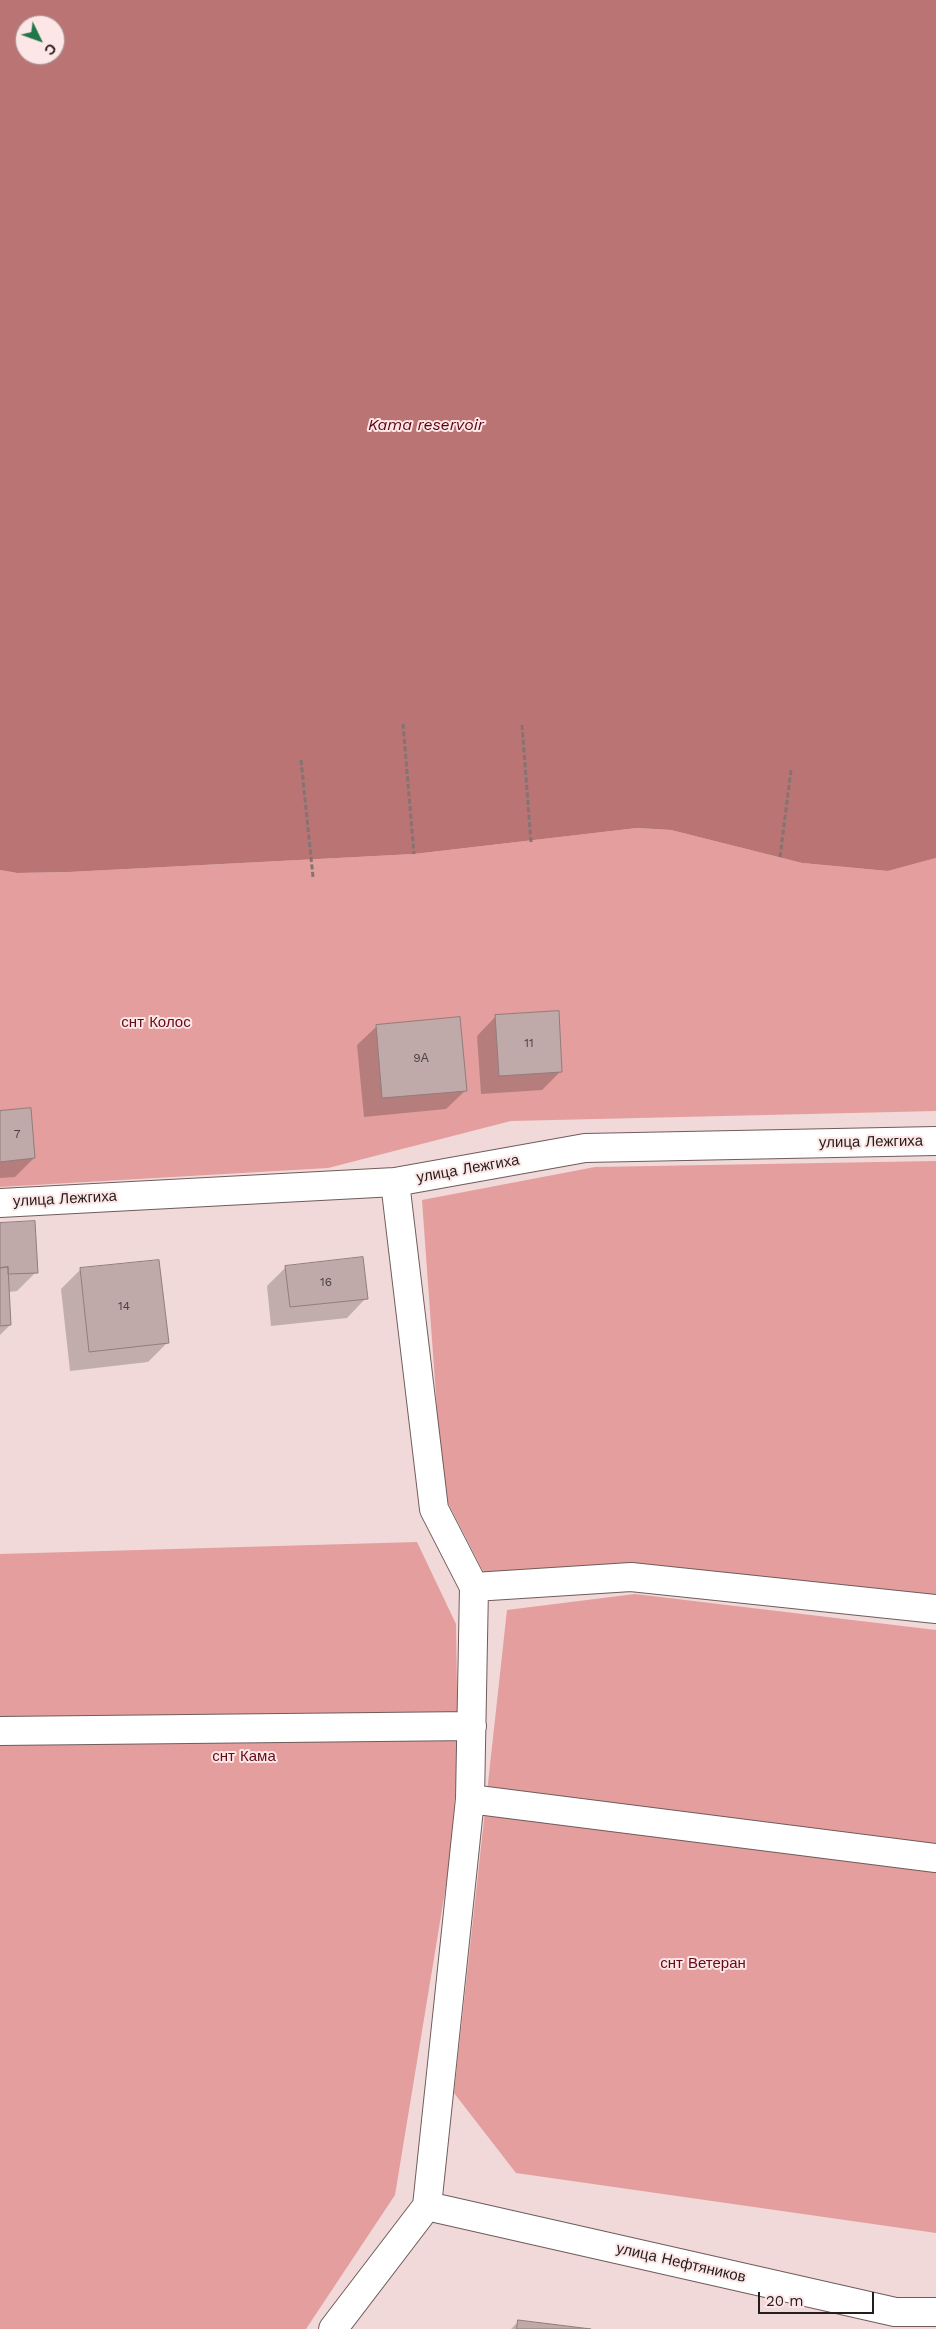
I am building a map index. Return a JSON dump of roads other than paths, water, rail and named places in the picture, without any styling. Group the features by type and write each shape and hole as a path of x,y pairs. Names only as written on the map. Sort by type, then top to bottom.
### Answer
{"street":[{"name":"улица Лежгиха","path":"0,1203 396,1182 585,1148 936,1141"},
{"path":"333,2329 427,2206 470,1799 474,1587 434,1509 396,1182"},
{"path":"474,1587 631,1576 936,1609"},
{"path":"0,1732 472,1726"},
{"path":"470,1799 936,1858"},
{"name":"улица Нефтяников","path":"427,2206 895,2312 936,2312"}],"water":[{"name":"Kama reservoir","path":"0,0 936,0 936,858 888,871 802,863 671,830 637,828 414,854 17,873 0,870"}],"park label":[{"name":"снт Колос","path":"156,1023"},
{"name":"снт Кама","path":"244,1757"},
{"name":"снт Ветеран","path":"703,1964"}]}
